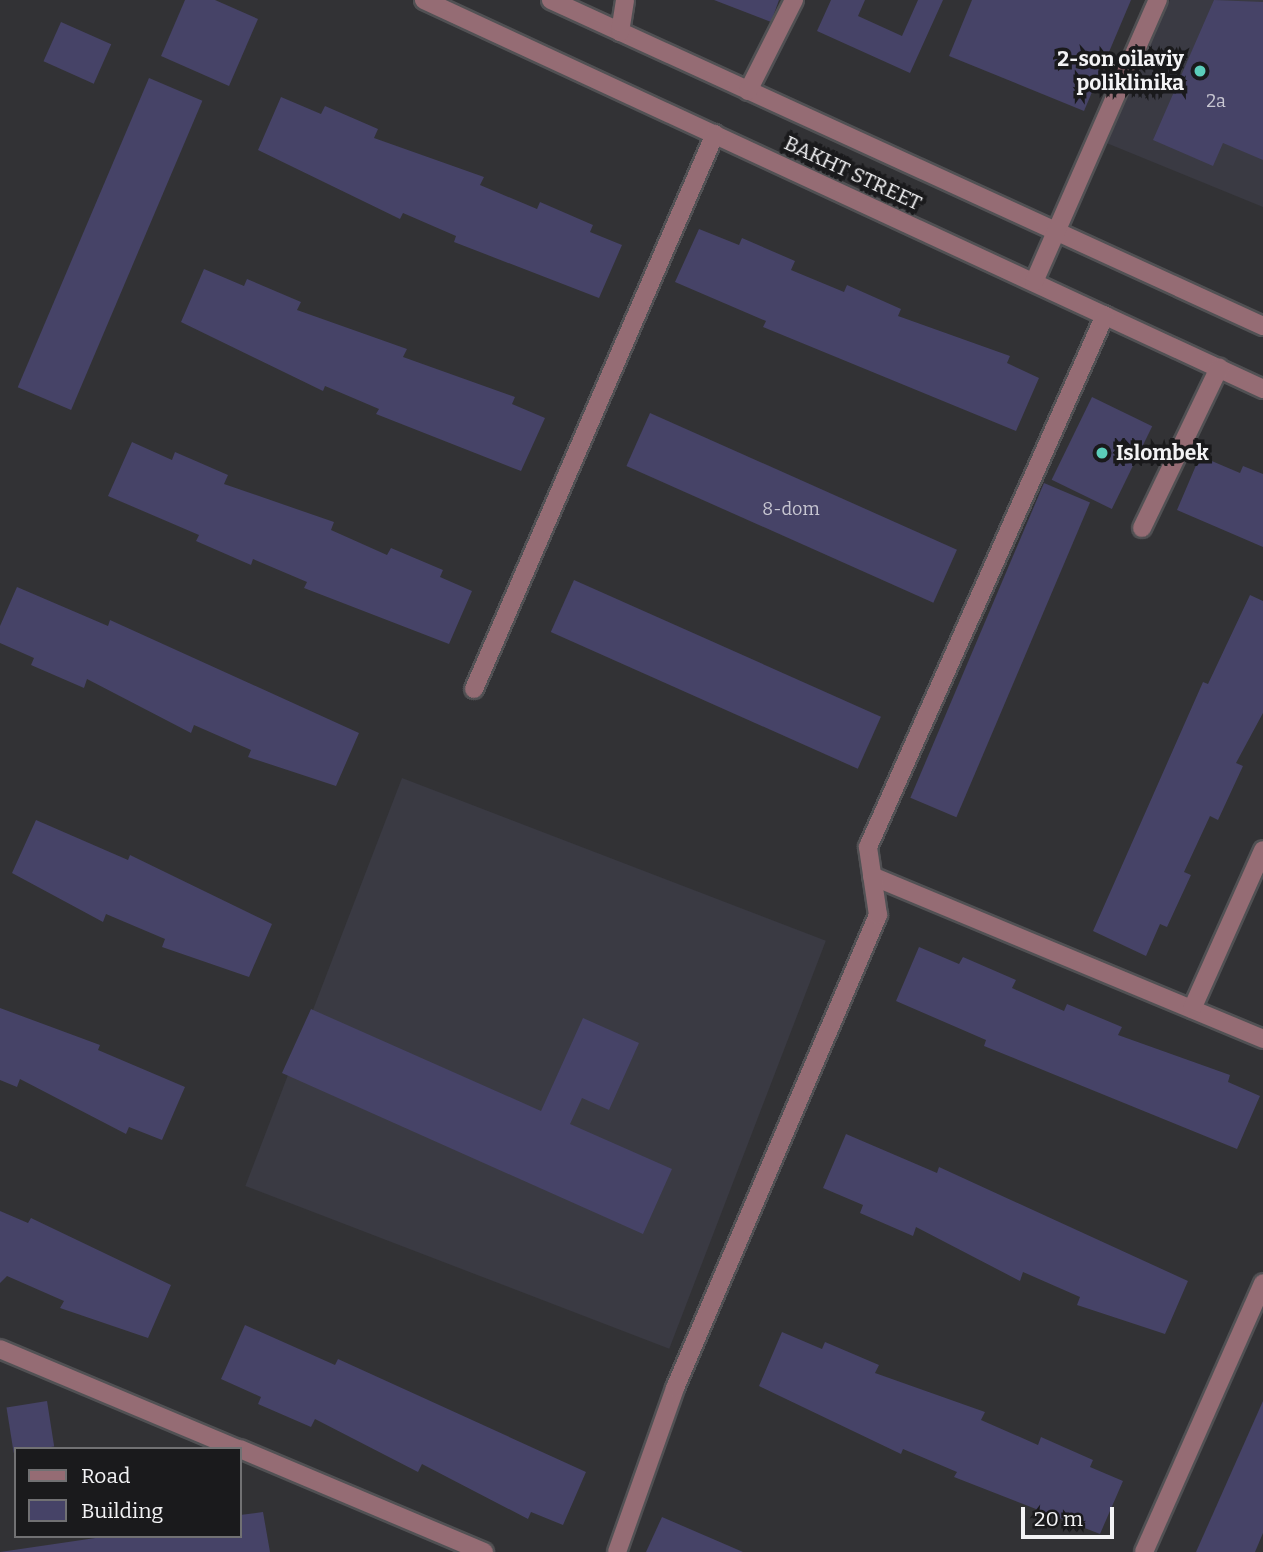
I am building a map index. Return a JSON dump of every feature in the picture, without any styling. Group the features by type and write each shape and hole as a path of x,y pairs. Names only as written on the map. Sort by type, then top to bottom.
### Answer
{"street":[{"name":"BAKHT STREET","path":"424,0 1263,389"},
{"name":"BAKHT STREET","path":"551,0 1057,234 1263,326"},
{"path":"620,32 625,0"},
{"path":"748,92 794,0"},
{"path":"1034,282 1158,0"},
{"path":"474,689 715,134"},
{"path":"617,1552 675,1388 878,915 868,847 1105,315"},
{"path":"1142,528 1219,368"},
{"path":"1192,1009 1263,850"},
{"path":"872,876 1263,1039"},
{"path":"1144,1552 1263,1283"},
{"path":"0,1349 234,1447"},
{"path":"242,1450 484,1552"}],"shaded area":[{"name":"2-son oilaviy poliklinika","path":"1170,0 1263,0 1263,207 1104,142"},
{"path":"402,778 826,941 669,1349 245,1186"}],"building":[{"path":"185,0 215,0 258,19 229,86 161,56"},
{"path":"714,0 779,0 771,22"},
{"path":"831,0 865,0 858,16 902,36 918,0 943,0 910,73 817,31"},
{"path":"972,0 1131,0 1084,111 949,56"},
{"path":"1214,0 1263,2 1263,160 1223,143 1213,166 1153,140"},
{"path":"61,22 111,44 94,84 44,61"},
{"path":"149,78 202,101 71,410 18,387"},
{"path":"281,97 321,114 325,106 378,129 374,138 484,177 480,185 537,209 540,202 593,225 590,232 622,245 599,298 454,242 456,236 403,213 400,219 258,150"},
{"path":"699,229 739,245 742,238 795,261 791,270 844,292 847,285 901,309 898,316 1010,356 1007,363 1039,378 1016,431 763,327 766,321 675,282"},
{"path":"204,269 244,286 247,279 301,302 297,310 407,349 403,357 515,397 512,404 545,418 521,471 376,414 379,409 325,386 323,391 181,322"},
{"name":"Islombek","path":"1092,397 1152,426 1112,509 1052,480"},
{"path":"650,413 957,550 933,603 626,466"},
{"path":"132,442 172,460 175,452 228,475 224,484 334,522 331,530 387,555 391,548 443,570 440,577 472,591 449,644 304,588 307,582 253,559 251,565 196,541 199,535 108,496"},
{"path":"1200,456 1240,473 1243,466 1263,474 1263,547 1177,510"},
{"path":"1044,483 1090,503 956,817 910,798"},
{"path":"574,580 881,717 858,769 551,632"},
{"path":"17,587 108,626 110,620 359,733 336,786 248,757 251,750 194,725 191,733 87,679 84,688 31,665 34,658 0,643 0,626"},
{"path":"1250,595 1263,601 1263,713 1236,763 1243,766 1218,820 1210,816 1184,872 1191,875 1167,927 1160,924 1146,956 1093,931 1203,682 1208,684"},
{"path":"36,820 128,860 130,855 272,924 249,977 162,947 165,939 106,914 103,922 12,873"},
{"path":"919,947 959,964 963,957 1016,980 1012,988 1064,1011 1067,1004 1122,1027 1118,1035 1230,1075 1228,1082 1260,1096 1237,1149 984,1046 986,1040 896,1001"},
{"path":"0,1008 100,1045 98,1050 185,1087 162,1140 129,1127 126,1134 20,1079 17,1087 0,1080"},
{"path":"311,1009 541,1111 583,1018 639,1043 609,1110 582,1098 570,1124 672,1169 643,1234 282,1073"},
{"path":"846,1134 937,1173 939,1167 1188,1281 1165,1334 1077,1305 1080,1297 1023,1272 1020,1281 916,1227 913,1236 860,1213 863,1205 823,1188"},
{"path":"0,1211 28,1223 31,1218 171,1285 148,1338 60,1308 64,1301 7,1276 0,1283"},
{"path":"245,1325 335,1365 338,1359 586,1472 563,1525 531,1512 528,1519 422,1464 418,1472 315,1419 311,1427 258,1404 261,1397 221,1379"},
{"path":"782,1332 822,1349 825,1342 879,1365 875,1373 985,1412 981,1420 1038,1445 1041,1437 1093,1460 1090,1467 1123,1481 1100,1534 954,1477 957,1472 903,1449 901,1454 759,1386"},
{"path":"47,1401 54,1446 14,1447 14,1453 7,1407"},
{"path":"1263,1401 1263,1533 1255,1552 1196,1552"},
{"path":"263,1512 270,1552 0,1552 95,1538 242,1538 242,1515"},
{"path":"662,1517 743,1552 646,1552"}],"place":[{"name":"2-son oilaviy poliklinika","path":"1200,71"},
{"name":"Islombek","path":"1102,453"}]}
